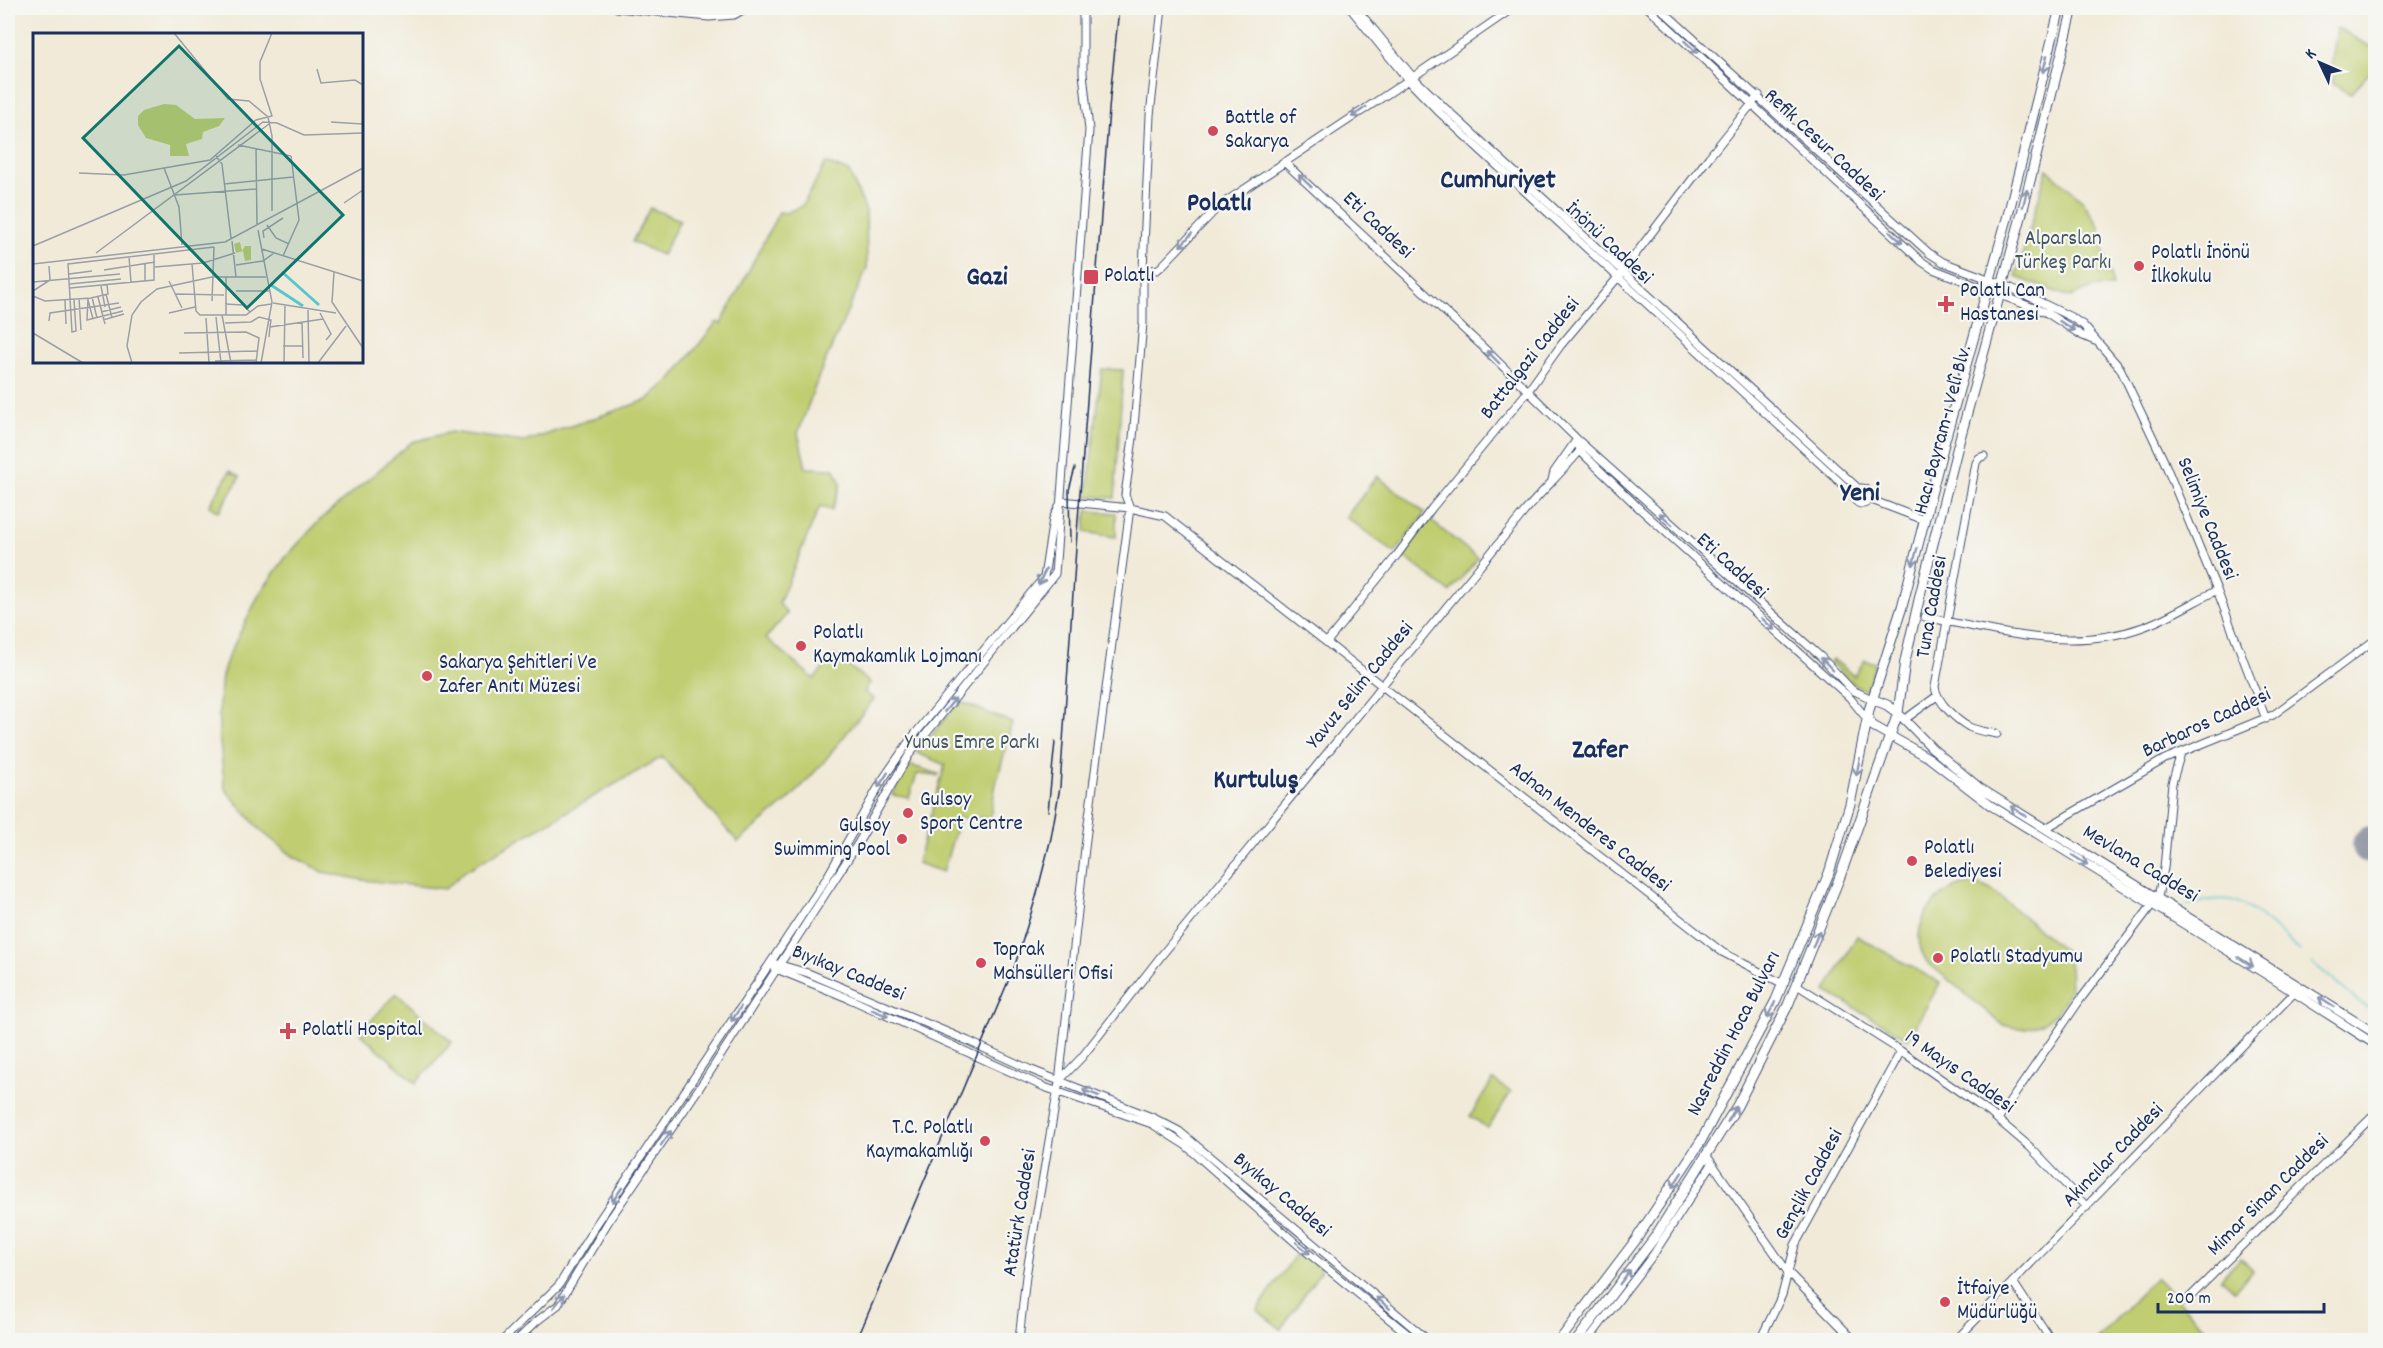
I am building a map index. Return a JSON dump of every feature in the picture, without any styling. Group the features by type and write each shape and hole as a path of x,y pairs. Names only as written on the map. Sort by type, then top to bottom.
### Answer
{"highway":[{"name":"Hacı Bayram-ı Velî Blv.","path":"1868,714 1902,607 1986,288 2008,215 2060,8"},
{"name":"Hacı Bayram-ı Velî Blv.","path":"1899,719 1914,622 1958,465 2000,288 2073,8"},
{"path":"1872,699 1887,705 1899,719"},
{"path":"1868,714 1873,726 1891,736"},
{"name":"Nasreddin Hoca Bulvarı","path":"1560,1341 1621,1261 1687,1164 1755,1042 1783,984 1815,908 1844,826 1868,714"},
{"name":"Nasreddin Hoca Bulvarı","path":"1577,1341 1709,1160 1797,985 1899,719"}],"main road":[{"name":"Mevlana Caddesi","path":"1899,719 1980,788 2046,828 2376,1045"},
{"name":"Mevlana Caddesi","path":"1891,736 1929,758 1990,805 2156,901 2376,1034"}],"street":[{"path":"617,8 709,16 734,15 746,8"},
{"path":"517,1341 537,1321 558,1305 610,1219 708,1075 775,966 883,779 909,740 1044,577 1053,519 1061,501 1089,130 1083,73 1083,8"},
{"name":"Atatürk Caddesi","path":"1019,1341 1026,1276 1059,1082 1086,839 1130,508 1125,495 1133,438 1143,323 1143,269 1150,115 1162,8"},
{"name":"İnönü Caddesi","path":"1350,8 1411,79 1856,492"},
{"name":"İnönü Caddesi","path":"1356,8 1411,79"},
{"path":"1143,269 1157,270 1219,206 1411,79 1513,8"},
{"name":"Refik Cesur Caddesi","path":"1648,8 1921,261 1933,269 1986,288 2000,288"},
{"name":"Refik Cesur Caddesi","path":"1660,8 1759,95 1929,253 1943,262 1989,279 2000,288"},
{"name":"Battalgazi Caddesi","path":"1327,642 1432,508 1528,391 1561,345 1621,273 1759,95"},
{"name":"Eti Caddesi","path":"1284,162 1528,391 1640,509 1868,714"},
{"name":"Selimiye Caddesi","path":"2000,288 2047,313 2081,335 2096,341 2120,368 2133,391 2164,460 2266,719"},
{"name":"Yavuz Selim Caddesi","path":"1059,1082 1083,1057 1161,956 1552,480 1554,472 1576,439"},
{"name":"Eti Caddesi","path":"1582,448 1821,657 1849,687 1872,699"},
{"name":"Yavuz Selim Caddesi","path":"1552,480 1559,477 1582,448"},
{"name":"Tuna Caddesi","path":"1937,696 1935,687 1977,463 1979,458 1984,456"},
{"path":"1864,488 1869,491 1869,499 1864,504 1859,503 1856,492 1864,488"},
{"path":"1869,499 1924,520"},
{"name":"Adnan Menderes Caddesi","path":"1061,501 1130,508 1165,516 1722,952 1783,984"},
{"path":"1925,617 2044,639 2080,639 2119,634 2141,628 2217,590"},
{"name":"Barbaros Caddesi","path":"2046,828 2156,764 2266,719 2376,639"},
{"path":"1899,719 1937,696 1968,726 1997,734"},
{"path":"1998,1119 2080,1000 2156,901 2164,868 2172,783 2181,753"},
{"path":"503,1341 559,1285 596,1225 775,966"},
{"name":"Bıyıkay Caddesi","path":"775,966 867,998 1059,1082 1154,1118 1179,1131 1428,1341"},
{"name":"Bıyıkay Caddesi","path":"775,966 999,1067 1057,1091 1152,1124 1185,1145 1297,1244 1415,1341"},
{"name":"19 Mayıs Caddesi","path":"1797,985 1901,1051 1998,1119 2030,1147 2087,1207"},
{"name":"Akıncılar Caddesi","path":"1956,1341 2294,993"},
{"name":"Gençlik Caddesi","path":"1760,1341 1782,1295 1791,1255 1802,1229 1901,1051"},
{"name":"Mimar Sinan Caddesi","path":"2186,1302 2376,1113"},
{"path":"1588,1341 1653,1255 1709,1160 1787,1271 1854,1341"},
{"path":"2013,1282 2051,1341"}],"green space":[{"path":"2337,28 2375,49 2375,66 2351,94 2332,83 2335,71 2331,68"},
{"path":"826,163 849,172 866,211 867,268 820,373 798,433 806,468 835,469 841,484 832,510 820,506 779,603 787,614 766,638 814,679 835,655 870,683 864,692 874,699 822,764 790,799 738,842 662,757 465,871 445,889 363,880 323,872 293,856 261,831 225,789 219,734 219,705 222,676 228,657 260,593 286,557 319,521 412,442 451,432 524,442 647,400 671,379 717,322 721,324 779,212 786,213 802,206"},
{"name":"Alparslan Türkeş Parkı","path":"2047,169 2082,200 2099,226 2113,287 2095,287 2070,297 2016,277"},
{"path":"650,208 680,220 662,255 632,242"},
{"path":"1102,369 1123,370 1115,498 1087,496"},
{"path":"230,471 240,477 219,512 209,506"},
{"path":"1377,476 1425,513 1395,553 1346,517"},
{"path":"1087,511 1116,513 1116,537 1085,532"},
{"path":"1430,520 1478,558 1450,592 1402,555"},
{"path":"1833,659 1854,676 1865,660 1876,663 1866,691 1852,683 1830,662"},
{"name":"Yunus Emre Parkı","path":"959,701 1013,723 996,783 990,818 959,818 943,872 917,863 945,765 917,753"},
{"path":"909,765 939,774 937,776 917,774 909,798 892,795"},
{"name":"Polatlı Stadyumu","path":"1968,884 1980,885 1993,891 2064,950 2069,962 2070,986 2061,1007 2053,1016 2030,1027 2016,1028 2003,1025 1927,962 1919,937 1926,913 1944,894"},
{"path":"1857,936 1940,983 1908,1039 1826,991"},
{"path":"396,993 452,1042 416,1083 360,1033"},
{"path":"1493,1080 1511,1092 1488,1128 1470,1116"},
{"path":"1298,1251 1320,1267 1320,1272 1281,1329 1257,1310"},
{"path":"2241,1258 2253,1271 2234,1290 2221,1278"},
{"path":"2156,1277 2210,1333 2202,1340 2096,1340"}],"waterway":[{"path":"2184,906 2219,899 2240,903 2258,914 2300,951"},
{"path":"2313,963 2361,1004 2376,1011"}],"runway":[{"path":"2371,845 2376,845"}],"railway":[{"path":"857,1340 1015,965 1051,838 1060,787 1110,97 1119,8"},
{"path":"1070,542 1069,490 1075,468"},
{"path":"1048,811 1055,742"}],"place":[{"name":"Battle of Sakarya","path":"1213,131"},
{"name":"Polatlı İnönü İlkokulu","path":"2139,266"},
{"name":"Polatlı","path":"1091,277"},
{"name":"Polatlı Can Hastanesi","path":"1946,304"},
{"name":"Polatlı Kaymakamlık Lojmanı","path":"801,646"},
{"name":"Sakarya Şehitleri Ve Zafer Anıtı Müzesi","path":"427,676"},
{"name":"Gulsoy Sport Centre","path":"908,813"},
{"name":"Gulsoy Swimming Pool","path":"902,839"},
{"name":"Polatlı Belediyesi","path":"1912,861"},
{"name":"Polatlı Stadyumu","path":"1938,958"},
{"name":"Toprak Mahsülleri Ofisi","path":"981,963"},
{"name":"Polatli Hospital","path":"288,1031"},
{"name":"T.C. Polatlı Kaymakamlığı","path":"985,1141"},
{"name":"İtfaiye Müdürlüğü","path":"1945,1302"}],"district":[{"name":"Cumhuriyet","path":"1498,181"},
{"name":"Polatlı","path":"1219,204"},
{"name":"Gazi","path":"987,278"},
{"name":"Yeni","path":"1860,494"},
{"name":"Zafer","path":"1600,751"},
{"name":"Kurtuluş","path":"1256,781"}]}
